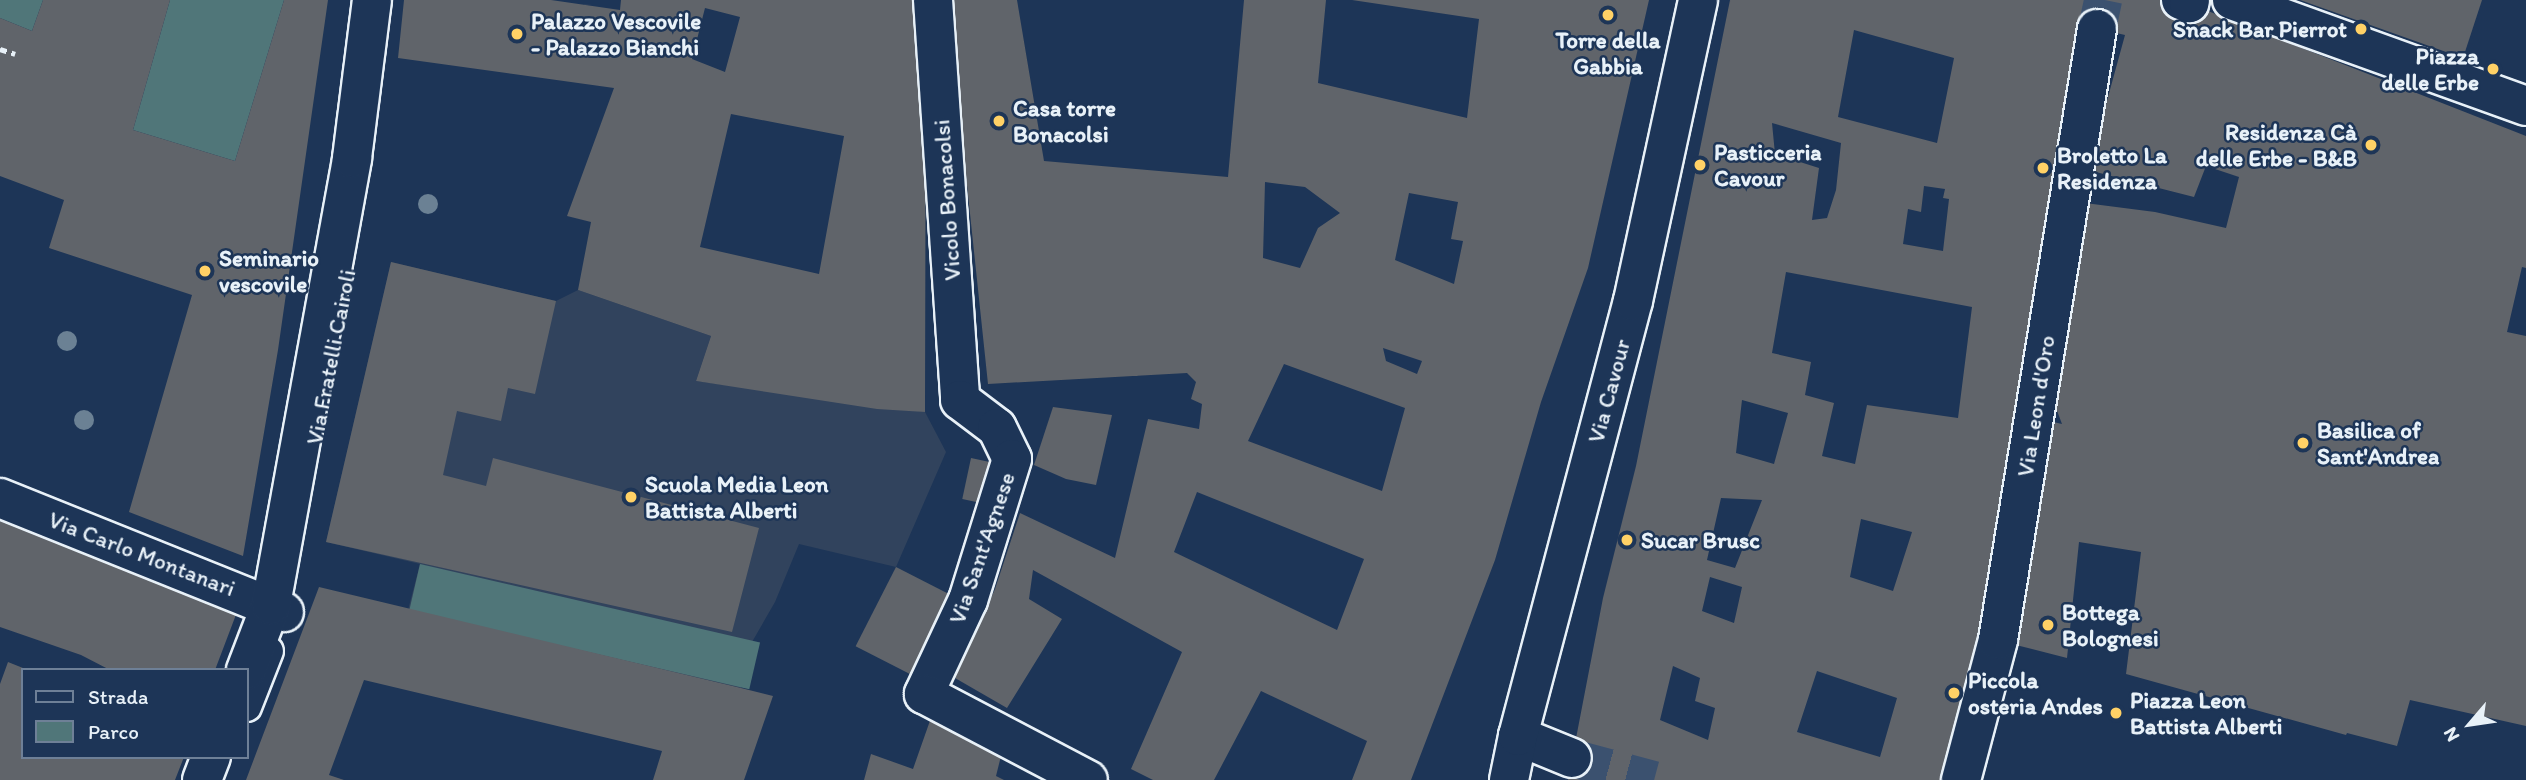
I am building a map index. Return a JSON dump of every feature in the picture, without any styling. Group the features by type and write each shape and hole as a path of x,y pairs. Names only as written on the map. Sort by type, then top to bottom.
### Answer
{"street":[{"name":"Via Fratelli Cairoli","path":"247,668 277,608 352,158 372,0"},
{"name":"Vicolo Bonacolsi","path":"933,0 960,400"},
{"name":"Via Cavour","path":"1509,780 1518,736 1633,301 1699,0"},
{"path":"2181,0 2189,3 2190,0"},
{"path":"2232,0 2526,106"},
{"name":"Via Leon d'Oro","path":"1961,780 1998,640 2097,29"},
{"name":"Via Sant'Agnese","path":"960,400 997,428 1012,459 968,600 924,694 1088,780"},
{"name":"Via Carlo Montanari","path":"0,498 277,608"},
{"path":"1518,736 1572,758"},
{"path":"202,780 210,759"}],"lane":[{"name":"Via Fratelli Cairoli","path":"248,704 277,608 368,160 387,0"},
{"path":"218,780 226,759"}],"path":[{"path":"0,49 15,54"}],"shaded area":[{"name":"Scuola Media Leon Battista Alberti","path":"391,262 556,301 578,290 711,336 696,381 925,412 946,452 896,567 799,544 775,602 752,642 741,688 408,610 420,564 326,542"}],"green space":[{"path":"0,0 43,0 32,31 0,18"},
{"path":"170,0 284,0 235,161 133,130"},
{"path":"420,564 760,643 749,689 409,611"}],"building":[{"name":"Seminario vescovile","path":"43,0 170,0 133,130 235,161 284,0 328,0 278,350 243,556 129,512 192,295 49,248 64,200 0,176 0,18 32,31"},
{"path":"404,0 551,0 620,10 621,0 926,0 925,412 877,409 696,381 711,336 578,290 591,222 567,216 614,88 398,58","holes":["705,8 740,17 725,72 692,59","731,114 844,136 819,274 700,247"]},
{"path":"944,0 1017,0 1044,161 1228,177 1244,0 1326,0 1318,83 1467,118 1479,19 1352,0 1649,0 1588,268 1541,402 1495,560 1411,780 1352,780 1367,741 1261,691 1214,780 1153,780 1131,769 1182,652 1033,570 1029,599 1062,619 1007,708 955,678 995,589 1020,513 1115,558 1148,419 1199,429 1202,404 1191,399 1196,382 1187,373 988,384 956,81","holes":["1265,182 1305,187 1340,213 1318,228 1300,268 1263,258","1409,193 1458,202 1451,239 1463,241 1454,284 1395,260","1383,348 1422,361 1417,374 1386,361","1284,364 1405,408 1382,491 1248,441","1197,492 1364,559 1337,630 1174,552"]},
{"path":"1730,0 2180,0 2526,136 2526,268 2522,267 2507,332 2526,336 2526,726 2410,700 2397,746 2347,733 2346,735 2126,674 2141,552 2079,542 2067,658 2008,643 2045,420 2062,424 2047,384 2085,203 2155,212 2226,228 2239,177 2206,166 2194,197 2088,170 2125,35 2090,27 2015,487 1948,780 1568,780 1603,598 1636,466","holes":["1854,30 1954,58 1937,143 1838,117","1772,123 1841,143 1836,190 1827,218 1812,220 1819,168 1775,154","1924,186 1945,189 1943,198 1949,199 1943,251 1903,244 1908,209 1921,212","1786,272 1972,307 1958,418 1867,405 1855,464 1822,456 1834,403 1805,395 1811,362 1772,353","1742,400 1788,413 1774,464 1736,453","1721,498 1762,500 1735,568 1707,560","1861,519 1912,532 1893,591 1850,577","1710,577 1742,587 1734,623 1702,611","1673,666 1700,678 1695,701 1715,708 1708,740 1660,720","1817,671 1897,698 1880,757 1797,732"]},
{"path":"2300,0 2482,0 2463,58"},
{"path":"391,262 556,301 535,394 508,388 501,421 457,411 443,475 486,486 493,458 759,528 732,632 326,542"},
{"path":"1053,407 1112,415 1096,485 1066,479 1034,465"},
{"path":"971,458 995,463 987,504 962,499"},
{"path":"0,518 237,612 216,668 106,668 81,655 0,627"},
{"path":"896,567 956,597 915,677 856,646"},
{"path":"319,587 773,696 744,780 653,780 662,751 364,680 329,775 344,780 246,780"},
{"path":"8,662 23,668 21,759 183,759 175,780 0,780 0,684"},
{"path":"932,715 1004,744 996,776 1004,780 864,780 871,754 913,769"}],"tunnel":[{"path":"2097,29 2103,0"},
{"path":"1572,758 1654,780"}],"place":[{"name":"Torre della Gabbia","path":"1608,15"},
{"name":"Snack Bar Pierrot","path":"2361,29"},
{"name":"Palazzo Vescovile - Palazzo Bianchi","path":"517,34"},
{"name":"Piazza delle Erbe","path":"2493,69"},
{"name":"Casa torre Bonacolsi","path":"999,121"},
{"name":"Residenza Cà delle Erbe - B&B","path":"2371,145"},
{"name":"Pasticceria Cavour","path":"1700,165"},
{"name":"Broletto La Residenza","path":"2043,168"},
{"name":"Seminario vescovile","path":"205,271"},
{"name":"Basilica of Sant'Andrea","path":"2303,443"},
{"name":"Scuola Media Leon Battista Alberti","path":"631,497"},
{"name":"Sucar Brusc","path":"1627,540"},
{"name":"Bottega Bolognesi","path":"2048,625"},
{"name":"Piccola osteria Andes","path":"1954,693"},
{"name":"Piazza Leon Battista Alberti","path":"2116,713"}]}
